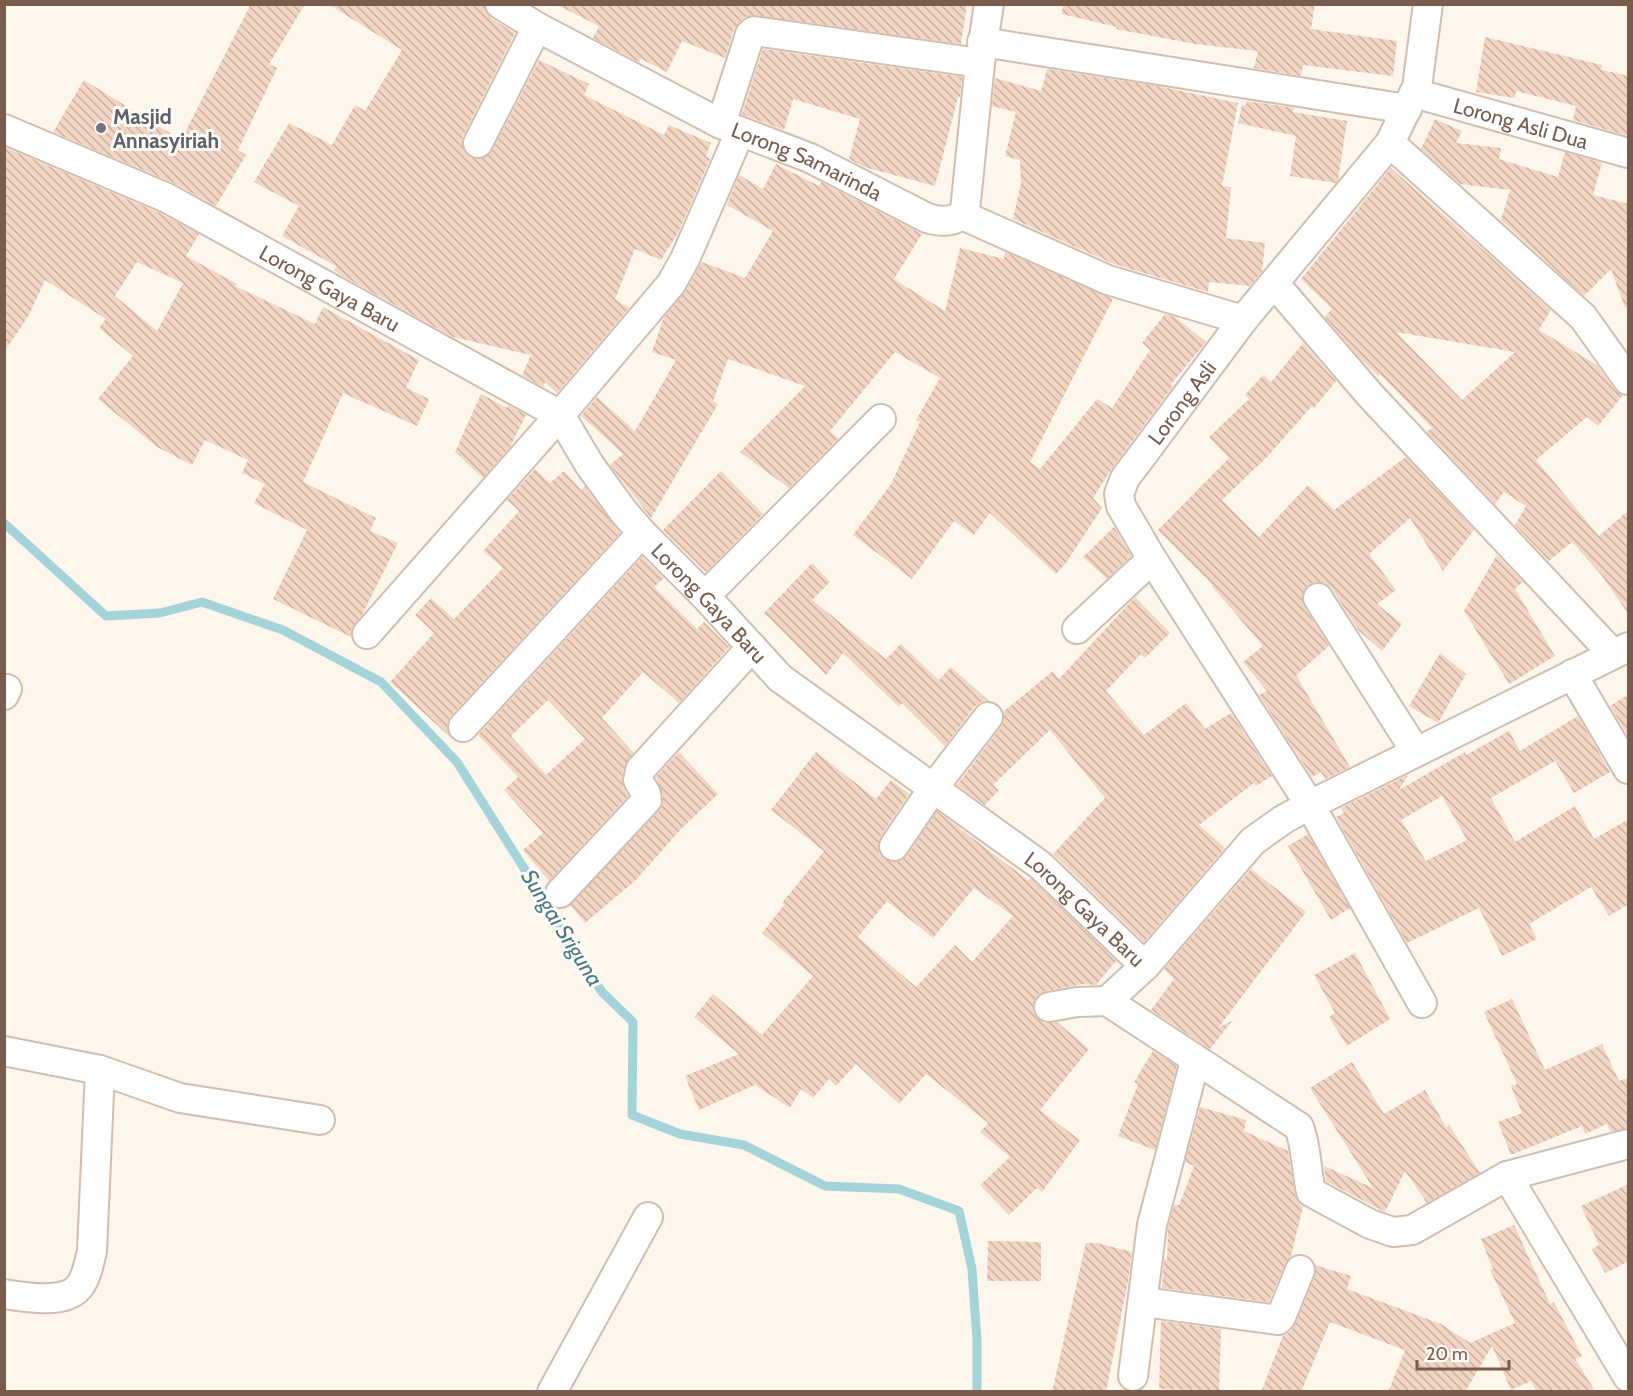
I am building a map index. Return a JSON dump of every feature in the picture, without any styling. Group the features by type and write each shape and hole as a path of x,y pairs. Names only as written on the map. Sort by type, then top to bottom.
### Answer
{"street":[{"name":"Lorong Samarinda","path":"500,4 537,27 731,128 810,158 927,218 946,221 962,215"},
{"path":"988,4 967,200 962,215 1108,280 1243,320"},
{"name":"Lorong Asli","path":"1422,1003 1310,805 1152,559 1121,506 1119,494 1125,478 1243,320 1390,143 1417,87 1428,4"},
{"path":"478,143 537,27"},
{"name":"Lorong Asli Dua","path":"731,128 748,41 750,34 754,31 981,53 1410,101 1629,153"},
{"path":"367,634 560,415 671,284 685,259 731,128"},
{"name":"Lorong Gaya Baru","path":"4,129 168,198 560,415 589,464 622,511 705,596 780,678 1040,865 1145,966 1107,1001"},
{"path":"1390,143 1583,317 1629,380"},
{"path":"1145,966 1253,841 1284,819 1621,650 1370,395 1274,283"},
{"path":"705,596 881,419"},
{"path":"463,727 642,533"},
{"path":"1077,629 1152,559"},
{"path":"1318,598 1416,752"},
{"path":"560,893 647,800 638,780 640,770 752,647"},
{"path":"1572,674 1629,769"},
{"path":"894,846 934,787 988,717"},
{"path":"1048,1008 1077,1002 1107,1001 1195,1061 1279,1112 1299,1127 1305,1142 1311,1192 1370,1224 1393,1232 1412,1230 1507,1176 1629,1144"},
{"path":"4,1051 100,1070 180,1098 320,1120"},
{"path":"1134,1376 1152,1225 1195,1061"},
{"path":"4,1294 40,1299 62,1296 78,1289 86,1274 92,1251 100,1070"},
{"path":"1507,1176 1629,1377"},
{"path":"552,1392 648,1216"},
{"path":"1143,1302 1278,1320 1300,1270"}],"building":[{"path":"251,4 305,4 269,64 277,68 238,150 246,155 216,206 174,183 53,132 84,80 181,140"},
{"path":"328,4 484,4 491,18 515,33 463,136 464,151 471,158 479,159 492,151 539,60 589,84 584,95 664,135 669,125 711,143 706,156 710,159 678,233 661,260 635,249 615,299 629,308 557,393 545,382 543,387 522,375 531,355 453,337 339,274 334,270 336,266 282,236 299,206 254,182 289,123 332,145 355,105 365,111 402,50"},
{"path":"555,4 967,4 961,44 755,15 745,17 734,29 725,58 682,41 667,72 641,59 639,62 593,38 599,26"},
{"path":"1063,4 1315,4 1311,29 1397,41 1393,76 1303,65 1301,76 1254,68 1258,51 1195,44 1116,29 1117,27 1062,14"},
{"path":"1485,37 1602,65 1601,70 1629,76 1629,136 1573,120 1576,106 1516,91 1515,98 1476,92"},
{"path":"763,49 962,77 960,97 958,97 935,186 864,167 849,159 860,119 793,99 784,130 742,114"},
{"path":"1047,69 1157,86 1238,103 1222,186 1231,187 1226,238 1265,243 1262,271 1250,286 1209,282 1208,292 1114,264 1013,219 1021,183 1020,160 1005,156 1016,112 992,106 995,78 1041,91"},
{"path":"1247,101 1294,108 1293,112 1347,121 1336,183 1290,176 1296,136 1238,123 1242,105 1246,105"},
{"path":"1435,119 1462,131 1456,143 1501,148 1499,159 1558,177 1565,152 1602,163 1593,195 1629,204 1629,307 1625,308 1611,269 1584,296 1501,220 1510,190 1460,184 1421,149"},
{"path":"4,147 160,213 199,234 186,256 237,284 235,286 315,324 323,307 419,360 406,388 429,399 417,426 343,393 303,482 376,518 370,531 398,543 363,613 351,630 351,637 273,599 307,530 254,503 265,484 242,473 248,460 205,440 192,465 157,447 98,399 133,356 99,328 106,319 45,280 29,315 4,352","holes":["137,262 183,283 157,331 115,296"]},
{"path":"776,164 819,186 821,182 922,234 894,279 945,311 960,248 1004,259 1005,252 1113,299 1030,462 1040,469 1097,399 1112,408 1150,350 1142,343 1165,314 1175,317 1206,342 1171,384 1173,386 1112,468 1093,498 1102,508 1066,563 1056,574 990,513 974,535 954,521 912,579 853,535 891,484 920,422 916,420 940,378 895,352 830,431 838,439 789,488 740,452 805,386 728,359 713,401 718,404 651,518 610,465 623,454 581,416 597,397 635,431 676,360 652,352 664,317 685,292 702,262 745,278 773,231 727,205 739,175 763,189"},
{"path":"1391,168 1551,310 1539,330 1597,365 1615,390 1623,395 1598,426 1587,417 1536,460 1599,536 1629,510 1629,615 1602,576 1572,542 1549,561 1515,525 1526,506 1504,492 1495,504 1427,432 1432,428 1380,374 1378,376 1358,356 1325,317 1332,309 1301,279","holes":["1396,332 1515,352 1462,400"]},
{"path":"1303,343 1336,381 1314,408 1312,406 1267,457 1222,500 1259,537 1308,485 1334,510 1406,457 1474,530 1443,571 1410,518 1369,554 1396,590 1377,604 1402,624 1382,651 1359,631 1332,589 1326,584 1317,582 1309,584 1304,590 1302,598 1304,606 1329,646 1296,675 1350,767 1325,779 1321,772 1312,777 1259,695 1267,691 1243,662 1263,646 1213,585 1158,530 1229,458 1209,437 1249,399 1245,395 1263,375 1271,382"},
{"path":"481,394 526,415 510,447 483,478 455,452"},
{"path":"535,469 550,483 564,471 581,490 585,486 620,533 451,716 447,724 449,736 390,682 434,633 415,615 431,598 454,619 503,568 483,551 519,511 507,500"},
{"path":"721,471 763,514 706,572 663,530"},
{"path":"1114,527 1131,556 1107,579 1083,557"},
{"path":"1497,555 1523,582 1515,589 1555,656 1509,684 1464,611"},
{"path":"642,557 664,578 654,587 697,629 704,622 729,647 679,703 643,672 602,718 634,753 624,766 622,777 623,787 628,796 549,881 523,850 543,833 504,790 518,777 478,735","holes":["548,700 585,739 546,775 511,736"]},
{"path":"812,563 830,582 812,600 886,659 901,644 939,680 951,667 989,701 975,706 945,746 902,703 899,707 843,653 826,675 764,613"},
{"path":"1135,597 1170,633 1145,658 1141,654 1106,691 1144,735 1186,703 1205,729 1231,713 1272,776 1256,786 1254,783 1199,825 1225,848 1144,942 1053,854 1105,798 1050,730 993,785 999,790 985,805 957,785 1001,727 1004,720 1003,712 1053,671 1059,679"},
{"path":"1440,653 1466,674 1438,723 1409,706"},
{"path":"1629,694 1629,737 1610,706"},
{"path":"1578,716 1610,772 1574,793 1555,761 1491,798 1515,842 1575,806 1594,839 1629,819 1629,904 1609,916 1591,887 1529,924 1537,939 1502,956 1479,908 1407,943 1336,817 1344,813 1341,808 1408,775 1399,790 1465,752 1466,755 1509,731 1520,751","holes":["1442,796 1467,840 1426,861 1401,820"]},
{"path":"679,752 718,794 681,829 636,880 585,923 570,905 659,811 663,804 663,797 656,777"},
{"path":"816,752 876,799 891,780 909,794 880,837 879,853 884,859 893,862 901,861 907,856 937,811 1028,880 1030,878 1116,961 1096,985 1083,984 1046,991 1039,994 1034,1001 1033,1010 1037,1018 1044,1023 1057,1022 1089,1049 1040,1110 1080,1140 1042,1192 1037,1188 1009,1215 980,1185 1010,1157 980,1132 988,1123 926,1074 899,1104 856,1064 836,1086 829,1079 813,1098 801,1089 790,1108 755,1085 699,1110 685,1076 739,1054 694,1017 713,994 762,1035 813,976 762,933 784,905 782,903 824,851 771,810","holes":["974,888 1013,916 972,962 955,945 916,987 858,937 887,901 933,938"]},
{"path":"1308,834 1350,908 1331,920 1288,846"},
{"path":"1251,869 1306,912 1218,1028 1233,1020 1210,1049 1151,1010 1174,979 1164,969"},
{"path":"1355,953 1390,1019 1347,1046 1329,1017 1335,1013 1314,975"},
{"path":"1512,999 1545,1070 1602,1044 1619,1081 1629,1077 1629,1128 1610,1132 1607,1124 1585,1134 1582,1126 1511,1155 1498,1122 1522,1113 1511,1086 1517,1084 1484,1012"},
{"path":"1153,1051 1177,1066 1155,1150 1118,1136 1138,1084 1134,1082"},
{"path":"1352,1062 1384,1114 1425,1090 1446,1127 1449,1125 1480,1173 1427,1203 1405,1171 1385,1212 1326,1181 1324,1166 1373,1188 1310,1088"},
{"path":"1200,1107 1246,1120 1244,1131 1288,1151 1295,1195 1303,1207 1291,1256 1285,1264 1269,1302 1162,1288 1164,1259 1167,1260 1168,1228 1174,1205 1179,1205 1194,1166 1185,1162"},
{"path":"1629,1184 1629,1261 1605,1273 1592,1249 1599,1245 1581,1206"},
{"path":"1514,1225 1550,1304 1554,1302 1582,1356 1575,1359 1596,1392 1537,1392 1531,1381 1511,1390 1492,1346 1465,1392 1388,1392 1405,1350 1330,1322 1301,1392 1261,1392 1283,1336 1290,1332 1296,1323 1315,1276 1315,1265 1351,1276 1347,1289 1441,1324 1470,1343 1515,1323 1490,1270 1493,1269 1481,1239"},
{"path":"988,1241 1041,1242 1041,1281 987,1281"},
{"path":"1086,1243 1097,1243 1132,1252 1106,1392 1052,1392"},
{"path":"1161,1321 1221,1329 1219,1391 1159,1389"}],"waterway":[{"name":"Sungai Sriguna","path":"4,523 106,616 160,613 202,602 283,630 381,682 457,762 602,992 633,1022 632,1115 680,1134 744,1145 825,1186 899,1189 959,1211 972,1269 977,1340 977,1392"}],"place":[{"name":"Masjid Annasyiriah","path":"101,128"}]}
